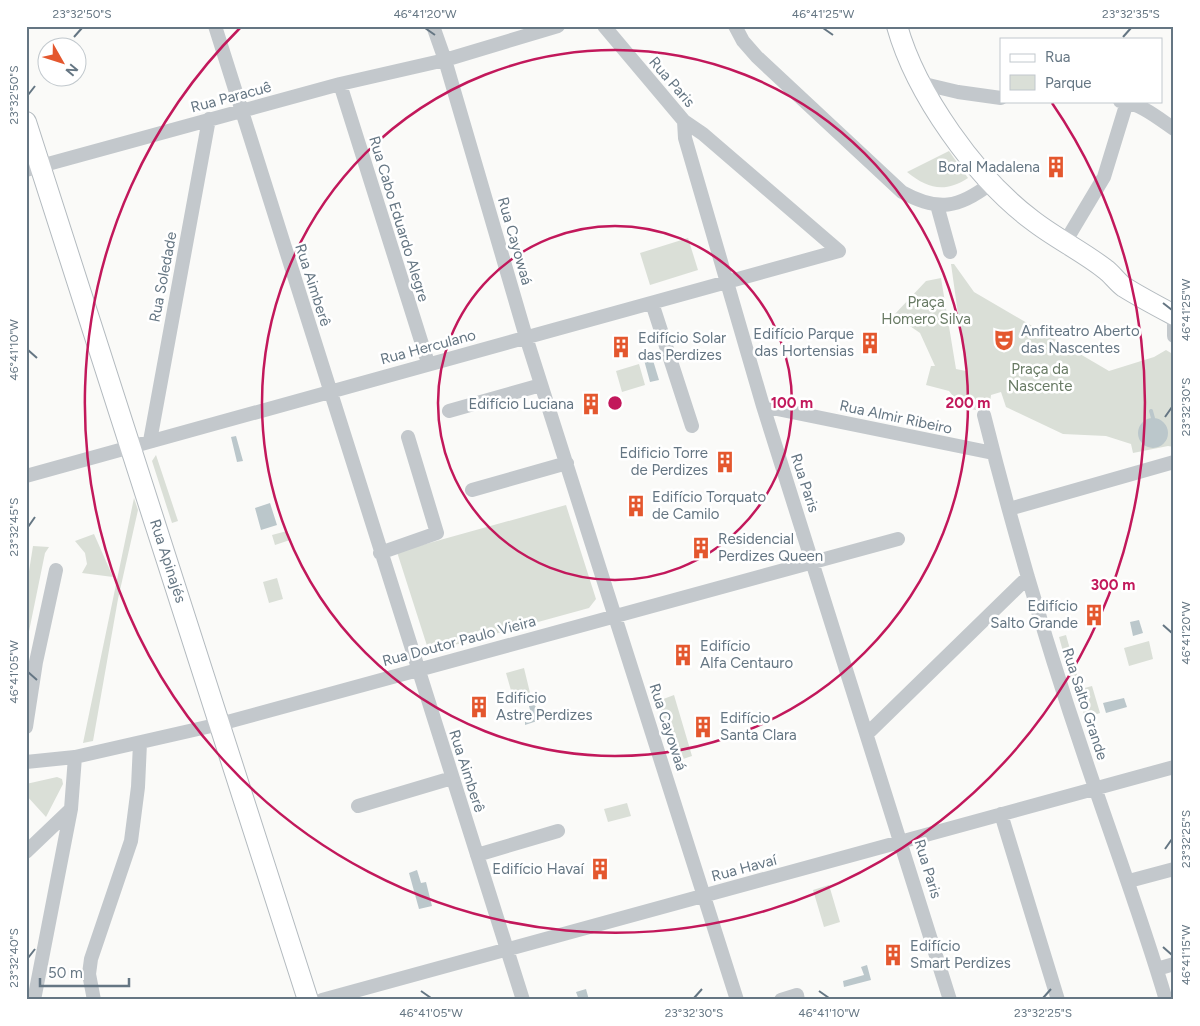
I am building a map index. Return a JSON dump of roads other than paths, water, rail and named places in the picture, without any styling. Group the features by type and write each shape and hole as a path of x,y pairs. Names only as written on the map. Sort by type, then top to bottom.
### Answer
{"street":[{"name":"Rua Aimberê","path":"214,26 523,1000"},
{"name":"Rua Cayowaá","path":"434,26 446,60 526,337 568,463 737,1000"},
{"name":"Rua Paracuê","path":"34,168 340,84 446,60 558,26"},
{"name":"Rua Paris","path":"604,26 684,121 685,138 763,406 902,841 950,1000"},
{"path":"734,26 743,41 757,57 888,180 916,200 937,205 960,203 971,198 990,184"},
{"path":"897,26 920,82 960,146 990,184 1030,220 1104,269 1124,286 1174,315"},
{"path":"920,82 958,92 1000,98"},
{"name":"Rua Cabo Eduardo Alegre","path":"340,84 428,363"},
{"path":"1064,244 1104,177 1123,102 1154,115 1174,129"},
{"name":"Rua Soledade","path":"141,443 209,119"},
{"name":"Rua Herculano","path":"26,476 428,363 838,251 703,134 684,121"},
{"name":"Rua Apinajés","path":"26,122 34,168 141,443 220,724 308,1000"},
{"path":"937,205 950,252"},
{"path":"1104,269 1130,277 1174,301"},
{"path":"652,303 692,426"},
{"path":"1174,325 1174,336"},
{"path":"450,412 541,385"},
{"name":"Rua Almir Ribeiro","path":"763,406 993,453"},
{"name":"Rua Salto Grande","path":"984,415 1028,577 1096,788 1129,881 1166,1000"},
{"path":"380,553 436,533 408,437"},
{"path":"1009,509 1174,462"},
{"path":"472,490 568,463"},
{"name":"Rua Doutor Paulo Vieira","path":"26,762 75,757 220,724 898,539"},
{"path":"26,727 31,662 56,570"},
{"path":"867,734 1028,577"},
{"path":"94,1000 89,974 91,958 131,841 138,787 140,743"},
{"path":"34,1000 71,809 75,757"},
{"name":"Rua Havaí","path":"322,1000 1174,767"},
{"path":"358,806 452,778"},
{"path":"26,852 71,809"},
{"path":"1001,814 1058,1000"},
{"path":"477,855 558,830"},
{"path":"1129,881 1174,869"},
{"path":"1157,969 1174,964"},
{"path":"781,1000 797,995 798,1000"}],"waterway":[{"path":"1151,411 1153,418"}],"place":[{"name":"Boral Madalena","path":"1056,167"},
{"name":"Anfiteatro Aberto das Nascentes","path":"1004,340"},
{"name":"Edifício Parque das Hortensias","path":"870,343"},
{"name":"Edifício Solar das Perdizes","path":"621,347"},
{"name":"Edifício Luciana","path":"591,404"},
{"name":"Edificio Torre de Perdizes","path":"725,462"},
{"name":"Edifício Torquato de Camilo","path":"636,506"},
{"name":"Residencial Perdizes Queen","path":"701,548"},
{"name":"Edifício Salto Grande","path":"1094,615"},
{"name":"Edifício Alfa Centauro","path":"683,655"},
{"name":"Edificio Astre Perdizes","path":"479,707"},
{"name":"Edifício Santa Clara","path":"703,727"},
{"name":"Edifício Havaí","path":"600,869"},
{"name":"Edifício Smart Perdizes","path":"893,955"}],"park label":[{"name":"Praça Homero Silva","path":"926,310"},
{"name":"Praça da Nascente","path":"1040,378"}]}
